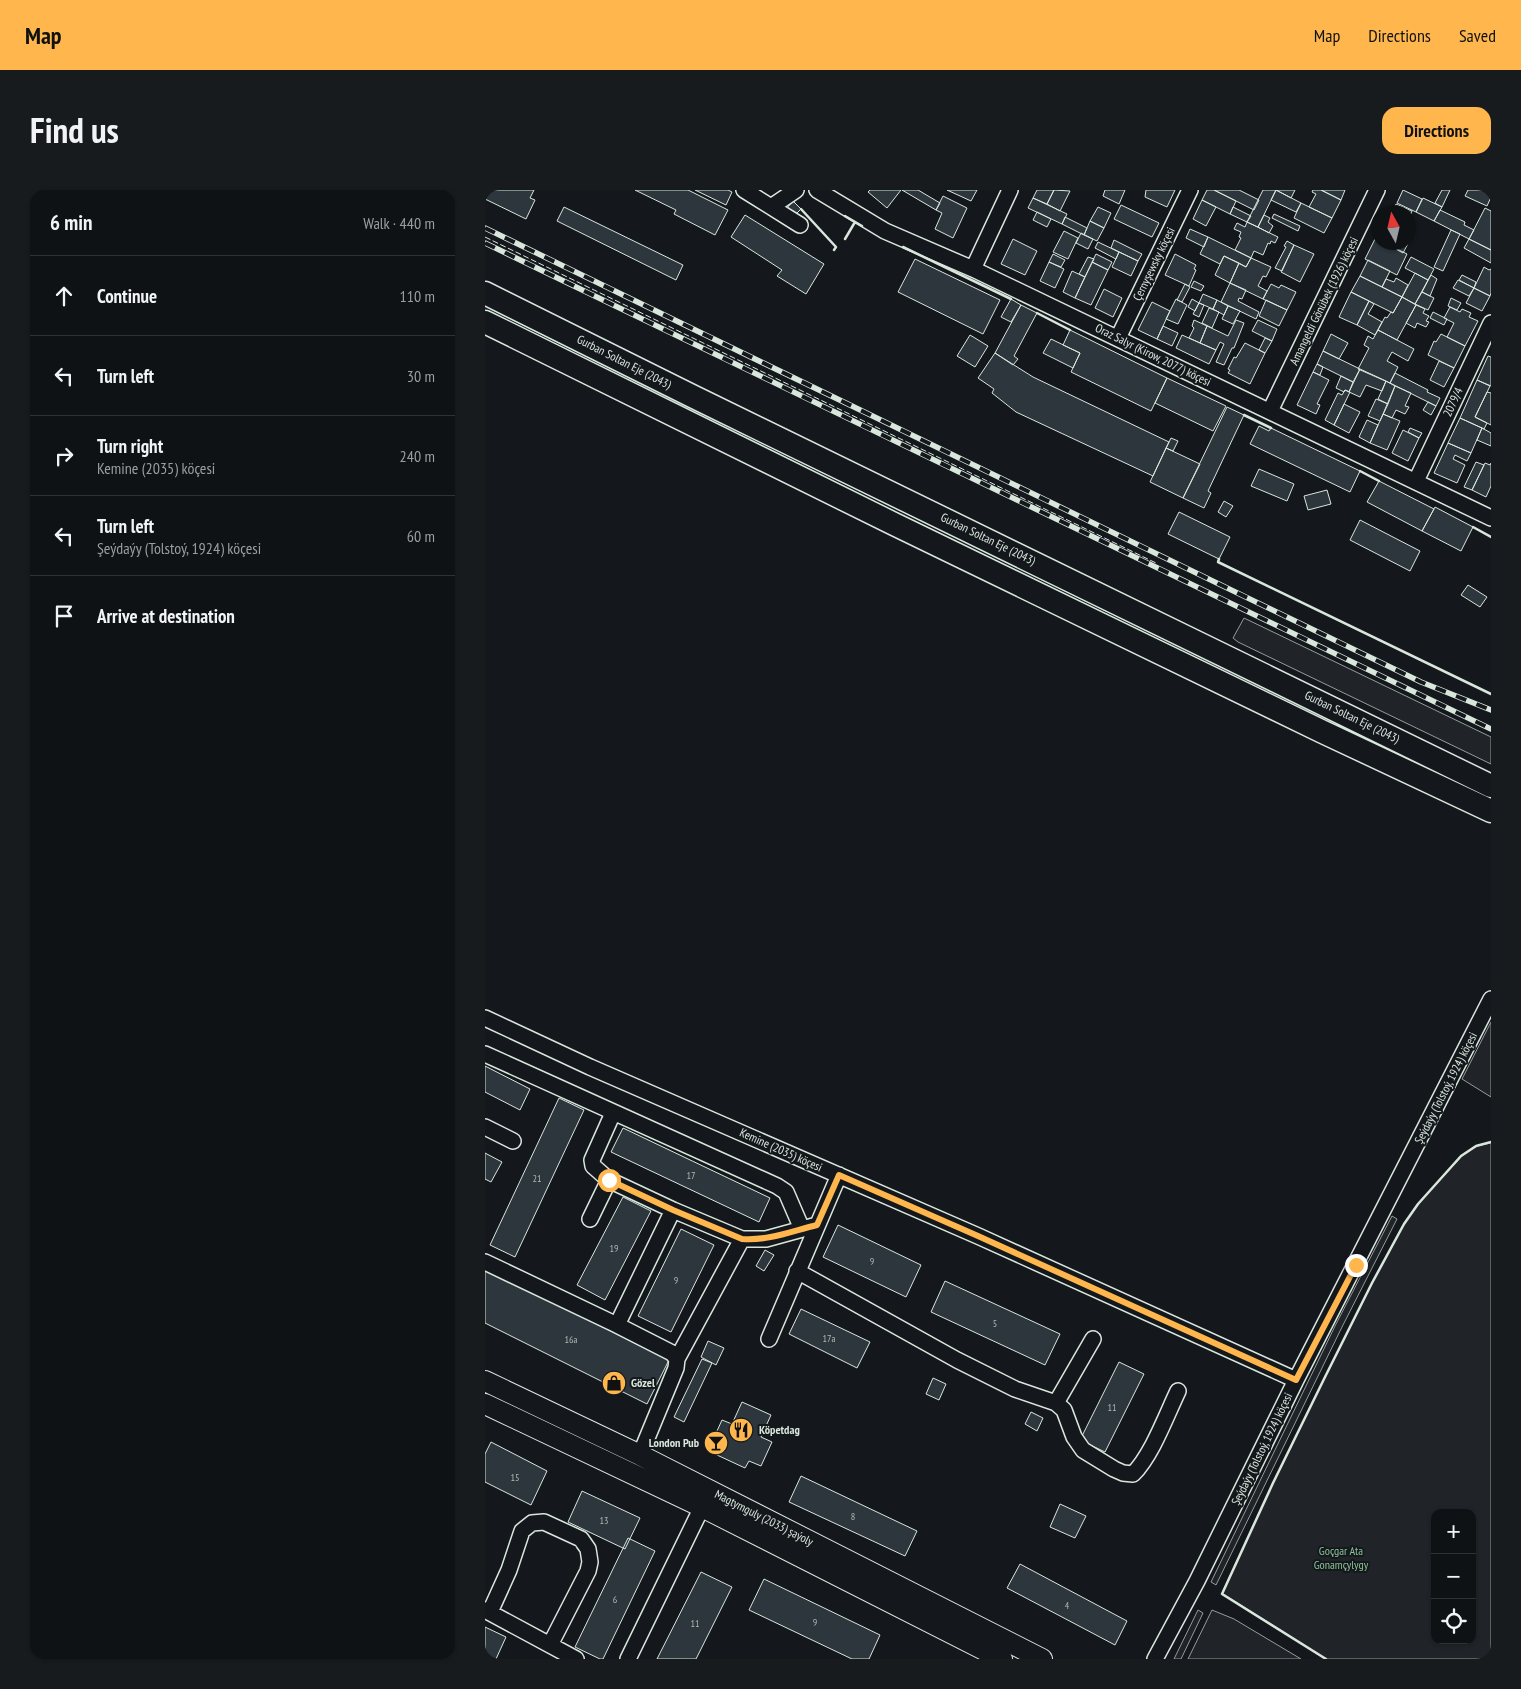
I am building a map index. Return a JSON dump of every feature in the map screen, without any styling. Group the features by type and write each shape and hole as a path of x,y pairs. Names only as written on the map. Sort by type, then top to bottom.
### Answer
{"highway":[{"name":"Gurban Soltan Eje (2043)","path":"485,293 1491,786"},
{"name":"Gurban Soltan Eje (2043)","path":"485,322 957,555 1486,811"}],"main road":[{"name":"Magtymguly (2033) şaýoly","path":"485,1381 640,1455 1042,1659"},
{"name":"Magtymguly (2033) şaýoly","path":"485,1404 702,1507 1002,1659"}],"street":[{"path":"744,190 800,225"},
{"path":"771,207 796,190"},
{"name":"Oraz Salyr (Kirow, 2077) köçesi","path":"817,190 885,231 973,269 1491,518"},
{"path":"973,269 1010,190"},
{"name":"Çernyşewsky köçesi","path":"1118,338 1190,190"},
{"name":"Amangeldi Gönübek (1926) köçesi","path":"1270,412 1377,190"},
{"name":"2079/4","path":"1416,481 1491,323"},
{"name":"Şeýdaýy (Tolstoý, 1924) köçesi","path":"1155,1659 1197,1581 1296,1380 1491,999"},
{"name":"Kemine (2035) köçesi","path":"485,1018 590,1067 987,1240 1296,1380"},
{"path":"485,1054 777,1186 786,1192 802,1229"},
{"path":"613,1113 592,1160 593,1166 609,1180 742,1239 766,1239 817,1225"},
{"path":"485,1127 513,1141"},
{"path":"769,1338 839,1175"},
{"path":"590,1219 609,1180"},
{"path":"617,1325 673,1210"},
{"path":"640,1455 676,1368 677,1359 742,1239"},
{"path":"485,1262 617,1325 672,1353 677,1359"},
{"path":"797,1271 957,1360 1015,1389 1056,1403 1063,1410 1074,1437 1083,1450 1123,1473 1133,1474 1147,1456 1178,1391"},
{"path":"1056,1403 1093,1339"},
{"path":"628,1659 702,1507"},
{"path":"550,1645 588,1571 590,1562 588,1550 581,1538 544,1522 531,1523 522,1531 509,1570 488,1611 550,1645 576,1659"}],"green space":[{"path":"1244,618 1491,737 1491,764 1238,642 1233,638"},
{"path":"1491,1022 1491,1097 1462,1079"},
{"name":"Goçgar Ata Gonamçylygy","path":"1491,1143 1491,1659 1326,1659 1222,1593 1325,1377 1404,1224 1418,1204 1462,1156 1477,1146"},
{"path":"1392,1216 1397,1219 1216,1585 1211,1582 1336,1324"},
{"path":"1198,1610 1203,1613 1181,1659 1174,1659"},
{"path":"1212,1610 1234,1619 1301,1659 1188,1659"}],"building":[{"path":"485,190 534,190 530,198 535,200 526,219 485,199"},
{"path":"635,190 688,190 728,210 715,235 674,214 676,210"},
{"path":"695,190 728,190 732,192 726,205"},
{"path":"870,190 901,190 887,208 868,192"},
{"path":"902,190 918,190 940,203 936,210"},
{"path":"947,190 977,190 971,201"},
{"path":"1037,190 1054,190 1047,204 1033,198"},
{"path":"1054,190 1070,191 1060,211 1047,204"},
{"path":"1105,190 1125,190 1119,204 1103,196"},
{"path":"1146,190 1175,190 1167,207 1145,197"},
{"path":"1207,190 1214,190 1236,201 1230,214 1202,200"},
{"path":"1214,190 1239,190 1259,200 1254,210"},
{"path":"1263,190 1276,190 1258,227 1247,222"},
{"path":"1276,190 1295,190 1291,198"},
{"path":"1276,190 1301,203 1296,212 1271,200"},
{"path":"1313,190 1321,190 1341,200 1332,218 1309,207 1316,194 1312,192"},
{"path":"1321,190 1345,190 1341,200"},
{"path":"1403,190 1422,199 1416,212 1416,205 1401,205 1397,203"},
{"path":"1442,190 1450,190 1442,207 1435,203"},
{"path":"1468,190 1491,190 1491,197 1487,206 1465,196"},
{"path":"943,196 967,208 953,238 935,229 942,213 936,210"},
{"path":"1033,198 1067,214 1062,224 1028,208"},
{"path":"1423,198 1442,207 1434,221 1416,212"},
{"path":"1202,200 1216,207 1206,226 1193,219"},
{"path":"793,201 801,209 794,216 787,208"},
{"path":"1301,203 1332,218 1324,233 1294,218"},
{"path":"1121,205 1159,223 1152,237 1114,219"},
{"path":"564,207 683,265 676,280 557,221"},
{"path":"1098,207 1111,213 1104,228 1090,221"},
{"path":"1233,207 1251,216 1247,222 1230,214"},
{"path":"1485,208 1491,211 1491,250 1469,239"},
{"path":"1440,210 1465,222 1464,225 1474,230 1469,239 1434,221"},
{"path":"1037,212 1051,219 1047,227 1033,220"},
{"path":"1274,214 1300,226 1298,231 1272,218"},
{"path":"745,215 824,264 806,294 777,276 782,270 731,237"},
{"path":"1264,215 1270,218 1268,222 1273,226 1269,233 1258,227"},
{"path":"1065,217 1087,228 1084,235 1062,224"},
{"path":"1090,221 1104,228 1097,241 1084,235"},
{"path":"1247,222 1278,237 1275,243 1271,241 1270,244 1268,243 1263,255 1254,251 1251,258 1235,250 1241,238 1239,237 1241,232 1234,229 1237,223 1245,227"},
{"path":"1190,229 1208,237 1204,247 1186,238"},
{"path":"1451,230 1460,234 1443,271 1434,267"},
{"path":"1064,231 1078,238 1068,259 1053,252"},
{"path":"1081,233 1093,239 1088,249 1076,243"},
{"path":"1208,237 1251,258 1246,267 1224,256 1220,264 1200,254"},
{"path":"1013,239 1037,251 1025,275 1001,264"},
{"path":"1469,239 1491,250 1491,263 1464,248"},
{"path":"1114,240 1142,254 1138,261 1111,248"},
{"path":"1287,241 1294,245 1282,271 1275,268 1286,247 1284,246"},
{"path":"1098,242 1119,252 1116,259 1095,248"},
{"path":"1294,245 1314,254 1300,282 1281,272"},
{"path":"1371,247 1371,250 1399,250 1407,254 1397,275 1365,259"},
{"path":"1119,252 1138,261 1131,276 1112,267"},
{"path":"1053,254 1065,260 1061,267 1049,262"},
{"path":"1096,254 1112,262 1108,270 1092,262"},
{"path":"1175,254 1196,265 1194,269 1196,270 1189,286 1165,275"},
{"path":"1224,256 1239,263 1230,283 1215,275"},
{"path":"1088,257 1094,259 1085,277 1079,274"},
{"path":"1411,257 1434,269 1428,280 1405,268"},
{"path":"1251,258 1271,267 1266,277 1263,276 1258,286 1267,291 1263,299 1230,283 1239,263 1246,267"},
{"path":"915,259 1000,300 983,334 898,292"},
{"path":"1368,260 1390,271 1382,287 1360,276"},
{"path":"1049,262 1064,269 1055,288 1040,281"},
{"path":"1092,262 1108,270 1091,305 1075,298"},
{"path":"1484,267 1489,270 1491,269 1490,296 1474,288"},
{"path":"1072,271 1085,277 1075,298 1063,292"},
{"path":"1415,273 1428,280 1415,304 1402,297"},
{"path":"1431,275 1437,279 1430,296 1422,292"},
{"path":"1462,275 1476,282 1474,288 1459,280"},
{"path":"1360,276 1402,297 1393,313 1351,292"},
{"path":"1396,278 1408,285 1402,297 1382,287 1386,279 1394,282"},
{"path":"1458,280 1474,288 1469,296 1453,288"},
{"path":"1194,281 1204,286 1201,291 1191,287"},
{"path":"1230,283 1246,290 1242,299 1239,298 1238,301 1259,312 1256,319 1221,302"},
{"path":"1185,284 1190,287 1182,302 1177,300"},
{"path":"1271,284 1279,288 1281,285 1296,292 1287,310 1263,299"},
{"path":"1474,288 1490,296 1482,311 1466,303"},
{"path":"1104,289 1122,298 1113,317 1095,308"},
{"path":"1351,292 1369,301 1357,325 1339,317"},
{"path":"1422,292 1434,298 1428,310 1415,304"},
{"path":"1203,294 1217,300 1213,309 1199,303"},
{"path":"1402,297 1416,305 1397,340 1378,330 1385,317 1387,318 1391,312 1393,313"},
{"path":"1451,298 1461,303 1457,310 1448,306"},
{"path":"1011,299 1021,305 1011,322 1001,317"},
{"path":"1176,299 1187,305 1178,324 1166,319"},
{"path":"1192,299 1199,303 1195,311 1188,307"},
{"path":"1217,300 1228,306 1224,315 1213,309"},
{"path":"1266,300 1287,310 1279,326 1259,316"},
{"path":"1369,301 1374,304 1368,314 1382,322 1375,335 1357,325"},
{"path":"1152,302 1170,311 1157,339 1138,330"},
{"path":"1199,303 1204,305 1199,317 1193,314"},
{"path":"1021,305 1037,313 1014,356 1018,359 1013,365 995,353"},
{"path":"1416,305 1425,309 1423,313 1429,316 1426,321 1429,322 1426,327 1417,323 1415,328 1406,323"},
{"path":"1228,306 1240,311 1233,324 1222,319"},
{"path":"1450,307 1460,312 1462,309 1471,313 1469,317 1478,321 1465,346 1447,337 1454,323 1444,318"},
{"path":"1209,308 1219,312 1212,328 1202,323"},
{"path":"1433,312 1447,319 1444,325 1430,318"},
{"path":"1194,320 1207,326 1200,343 1189,338 1194,328 1192,326"},
{"path":"1236,320 1244,323 1234,348 1232,348 1224,365 1216,362 1224,344 1220,342 1216,350 1200,343 1207,326 1228,336"},
{"path":"1258,320 1277,329 1272,341 1252,331"},
{"path":"1163,326 1178,333 1172,346 1157,339"},
{"path":"1070,330 1167,378 1151,411 1071,372 1080,353 1063,345"},
{"path":"1378,330 1414,349 1408,361 1392,352 1387,361 1398,367 1390,383 1358,369 1369,348 1364,345 1368,336 1373,339"},
{"path":"1331,334 1348,343 1339,359 1323,351"},
{"path":"1441,334 1465,346 1454,368 1428,355 1434,341 1436,342"},
{"path":"970,335 988,346 975,367 957,356"},
{"path":"1182,335 1216,350 1209,364 1176,348"},
{"path":"1265,338 1272,341 1265,353 1259,350"},
{"path":"1051,339 1080,353 1073,368 1043,353"},
{"path":"1245,343 1265,353 1250,384 1228,373 1234,357 1236,358"},
{"path":"1323,351 1360,369 1353,382 1317,364"},
{"path":"995,353 1033,377 1169,442 1153,476 1016,412 992,393 994,389 978,378"},
{"path":"1488,356 1491,357 1491,386 1477,380"},
{"path":"1439,361 1454,368 1444,387 1430,380"},
{"path":"1317,364 1323,367 1320,375 1313,372"},
{"path":"1360,369 1386,381 1382,391 1366,385 1360,397 1349,392"},
{"path":"1313,372 1329,380 1317,404 1320,405 1316,414 1297,405"},
{"path":"1395,373 1440,398 1436,406 1390,383"},
{"path":"1341,376 1353,382 1349,392 1336,388"},
{"path":"1167,378 1226,406 1213,431 1155,403"},
{"path":"1477,380 1490,386 1475,417 1487,423 1484,429 1460,418"},
{"path":"1386,381 1395,386 1388,404 1378,399"},
{"path":"1395,386 1411,393 1405,406 1409,407 1405,414 1396,410 1392,418 1383,414"},
{"path":"1345,390 1350,392 1334,425 1325,420 1338,393 1342,395"},
{"path":"1487,392 1491,393 1491,425 1475,417"},
{"path":"1376,399 1388,404 1380,421 1368,416"},
{"path":"1428,402 1436,406 1431,415 1423,410"},
{"path":"1344,404 1360,412 1349,433 1334,425"},
{"path":"1227,407 1244,415 1208,491 1211,493 1204,508 1183,498"},
{"path":"1383,414 1400,421 1387,450 1370,443"},
{"path":"1460,418 1482,428 1471,453 1448,443"},
{"path":"1367,420 1378,425 1370,443 1359,437"},
{"path":"1259,426 1269,431 1271,428 1360,471 1350,492 1250,444"},
{"path":"1410,428 1422,433 1419,438 1408,432"},
{"path":"1482,428 1491,433 1491,446 1477,440"},
{"path":"1403,430 1419,438 1408,461 1392,453"},
{"path":"1171,438 1178,441 1173,451 1166,448"},
{"path":"1448,443 1471,453 1467,461 1455,455 1453,459 1465,465 1457,483 1434,473"},
{"path":"1166,448 1200,464 1183,498 1150,482"},
{"path":"1476,462 1484,465 1472,490 1464,487"},
{"path":"1485,463 1490,465 1491,463 1491,486 1486,497 1472,490"},
{"path":"1259,469 1294,484 1287,501 1251,486"},
{"path":"1379,481 1434,509 1422,531 1367,502"},
{"path":"1327,490 1331,504 1308,510 1304,496"},
{"path":"1224,501 1233,506 1226,517 1218,512"},
{"path":"1435,507 1473,527 1461,551 1422,531"},
{"path":"1179,512 1230,537 1219,559 1168,534"},
{"path":"1360,520 1420,551 1410,571 1350,540"},
{"path":"1468,585 1487,597 1480,607 1461,595"},
{"path":"485,1066 530,1089 520,1110 485,1092"},
{"path":"559,1098 584,1110 515,1257 490,1245"},
{"path":"623,1128 770,1198 759,1222 611,1152"},
{"path":"485,1153 502,1162 491,1182 485,1179"},
{"path":"623,1197 651,1211 605,1300 577,1285"},
{"path":"838,1225 921,1265 906,1297 823,1257"},
{"path":"681,1229 714,1245 671,1332 638,1316"},
{"path":"765,1250 774,1255 764,1271 756,1266"},
{"path":"485,1269 669,1360 647,1404 485,1323"},
{"path":"945,1281 1060,1334 1045,1365 931,1312"},
{"path":"801,1309 870,1342 857,1368 789,1334"},
{"path":"708,1341 724,1348 716,1365 701,1357"},
{"path":"702,1359 712,1363 684,1422 674,1417"},
{"path":"1119,1362 1144,1374 1105,1452 1080,1440"},
{"path":"933,1378 946,1384 939,1400 926,1394"},
{"name":"Köpetdag","path":"742,1402 771,1415 761,1437 772,1442 761,1466 749,1461 745,1468 717,1455 722,1446 712,1442 722,1420 732,1424"},
{"path":"1031,1412 1043,1418 1037,1431 1025,1424"},
{"path":"491,1442 547,1471 531,1505 485,1482 485,1454"},
{"path":"801,1476 917,1531 905,1556 789,1502"},
{"path":"582,1491 640,1518 625,1549 568,1522"},
{"path":"1060,1504 1086,1516 1075,1538 1050,1527"},
{"path":"628,1538 655,1551 603,1659 600,1659 575,1647"},
{"path":"1020,1564 1127,1621 1115,1645 1007,1588"},
{"path":"701,1572 732,1587 696,1659 657,1659"},
{"path":"764,1579 880,1635 869,1659 852,1659 749,1610"},
{"path":"485,1627 506,1637 496,1659 485,1659"}],"railway":[{"path":"485,228 1421,682 1491,710"},
{"path":"485,243 1491,729"}],"fence":[{"path":"485,237 1156,563"}],"wall":[{"path":"801,209 836,247 834,250"},
{"path":"845,216 862,226"},
{"path":"845,239 855,222"},
{"path":"903,247 1011,299"},
{"path":"1037,313 1070,330"},
{"path":"1244,415 1271,428"},
{"path":"1360,471 1379,481"},
{"path":"1473,527 1491,537"},
{"path":"1219,559 1218,562 1491,694"},
{"path":"1326,1659 1222,1594 1273,1483 1325,1377 1404,1224 1418,1204 1461,1156 1476,1146 1491,1142"}],"place":[{"name":"Gözel","path":"614,1383"},
{"name":"Köpetdag","path":"741,1430"},
{"name":"London Pub","path":"716,1443"}],"route":[{"path":"609,1180 742,1239 752,1240 766,1239 817,1225 839,1175 1296,1380 1356,1265"}]}
